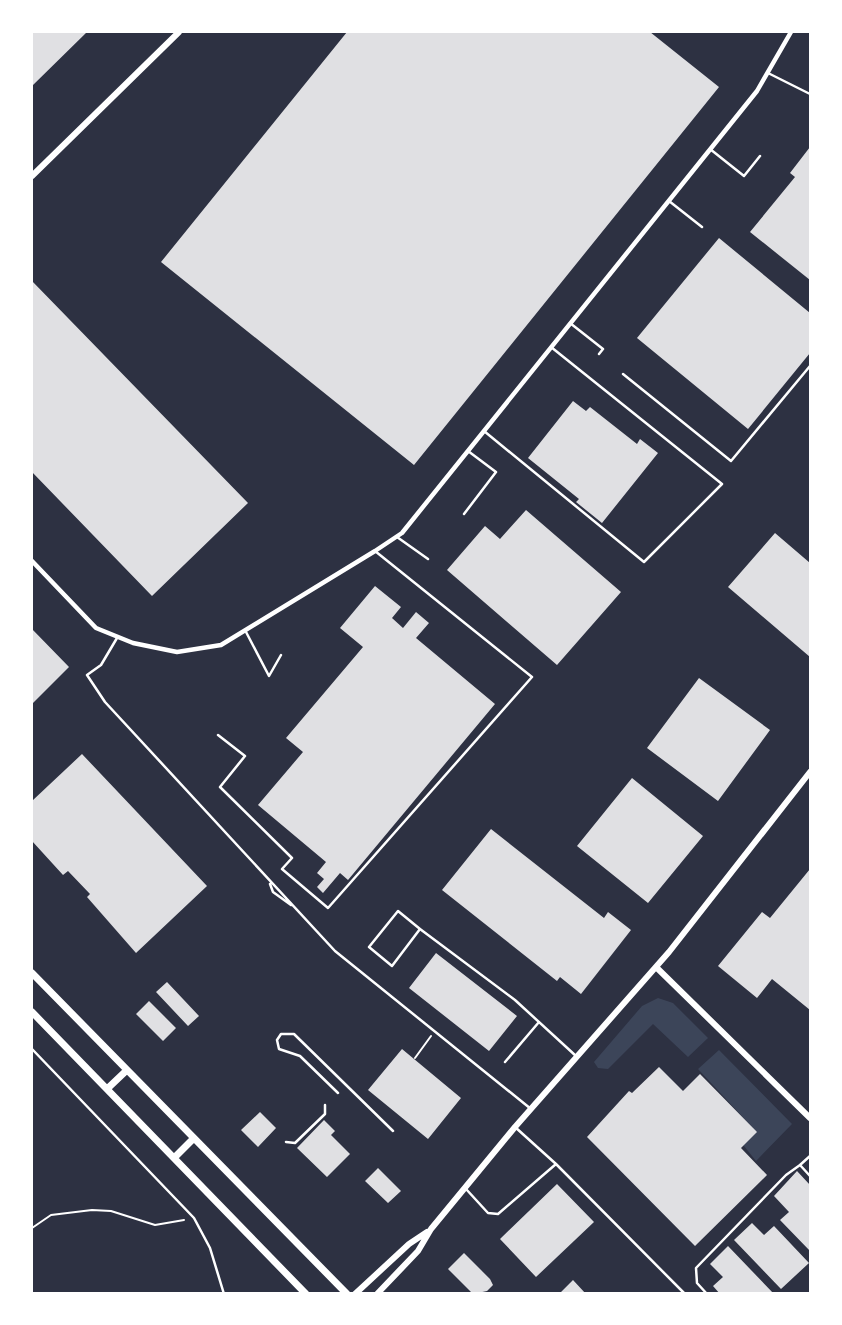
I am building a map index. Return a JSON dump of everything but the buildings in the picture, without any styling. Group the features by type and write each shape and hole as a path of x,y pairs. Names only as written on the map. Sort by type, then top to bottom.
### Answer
{"main road":[{"path":"32,973 347,1293"},
{"path":"32,1012 306,1293"},
{"path":"107,1089 127,1070"},
{"path":"174,1158 193,1139"}],"street":[{"path":"32,176 179,32"},
{"path":"32,561 96,628 132,643 177,652 221,645 397,537 710,149 768,73 791,32"},
{"path":"377,1293 418,1251 431,1229 515,1127 656,967 810,772"},
{"path":"656,967 810,1118"},
{"path":"355,1293 409,1244 431,1229"}],"lane":[{"path":"768,73 810,94"},
{"path":"710,149 744,176 760,156"},
{"path":"668,201 702,228"},
{"path":"570,323 603,349 599,354"},
{"path":"484,430 644,562 722,484 551,347"},
{"path":"623,374 731,461 810,366"},
{"path":"464,514 496,472 468,451"},
{"path":"397,537 428,559"},
{"path":"218,735 245,756 220,787 292,858 282,869 328,908 532,677 375,551"},
{"path":"245,630 269,676 281,655"},
{"path":"118,637 101,665 87,675 112,710 335,951 531,1109"},
{"path":"270,882 272,892 291,905"},
{"path":"420,929 392,966 369,947 398,911 515,1000 576,1056"},
{"path":"505,1062 539,1022"},
{"path":"338,1093 300,1056 279,1049 277,1040 281,1034 294,1034 393,1131"},
{"path":"32,1049 194,1218 211,1248 225,1293"},
{"path":"286,1142 295,1143 325,1114 325,1105"},
{"path":"515,1127 556,1164 685,1293"},
{"path":"707,1293 697,1283 696,1268 786,1175 810,1156"},
{"path":"466,1189 488,1213 498,1214 556,1164"},
{"path":"800,1165 810,1176"}],"path":[{"path":"415,1058 435,1031"},
{"path":"32,1228 51,1216 92,1210 111,1211 155,1225 194,1218"}],"shaded area":[{"path":"658,998 673,1003 708,1038 688,1057 653,1024 608,1069 598,1068 594,1062 642,1006"},
{"path":"719,1050 792,1124 756,1161 740,1141 753,1128 698,1069"}]}
